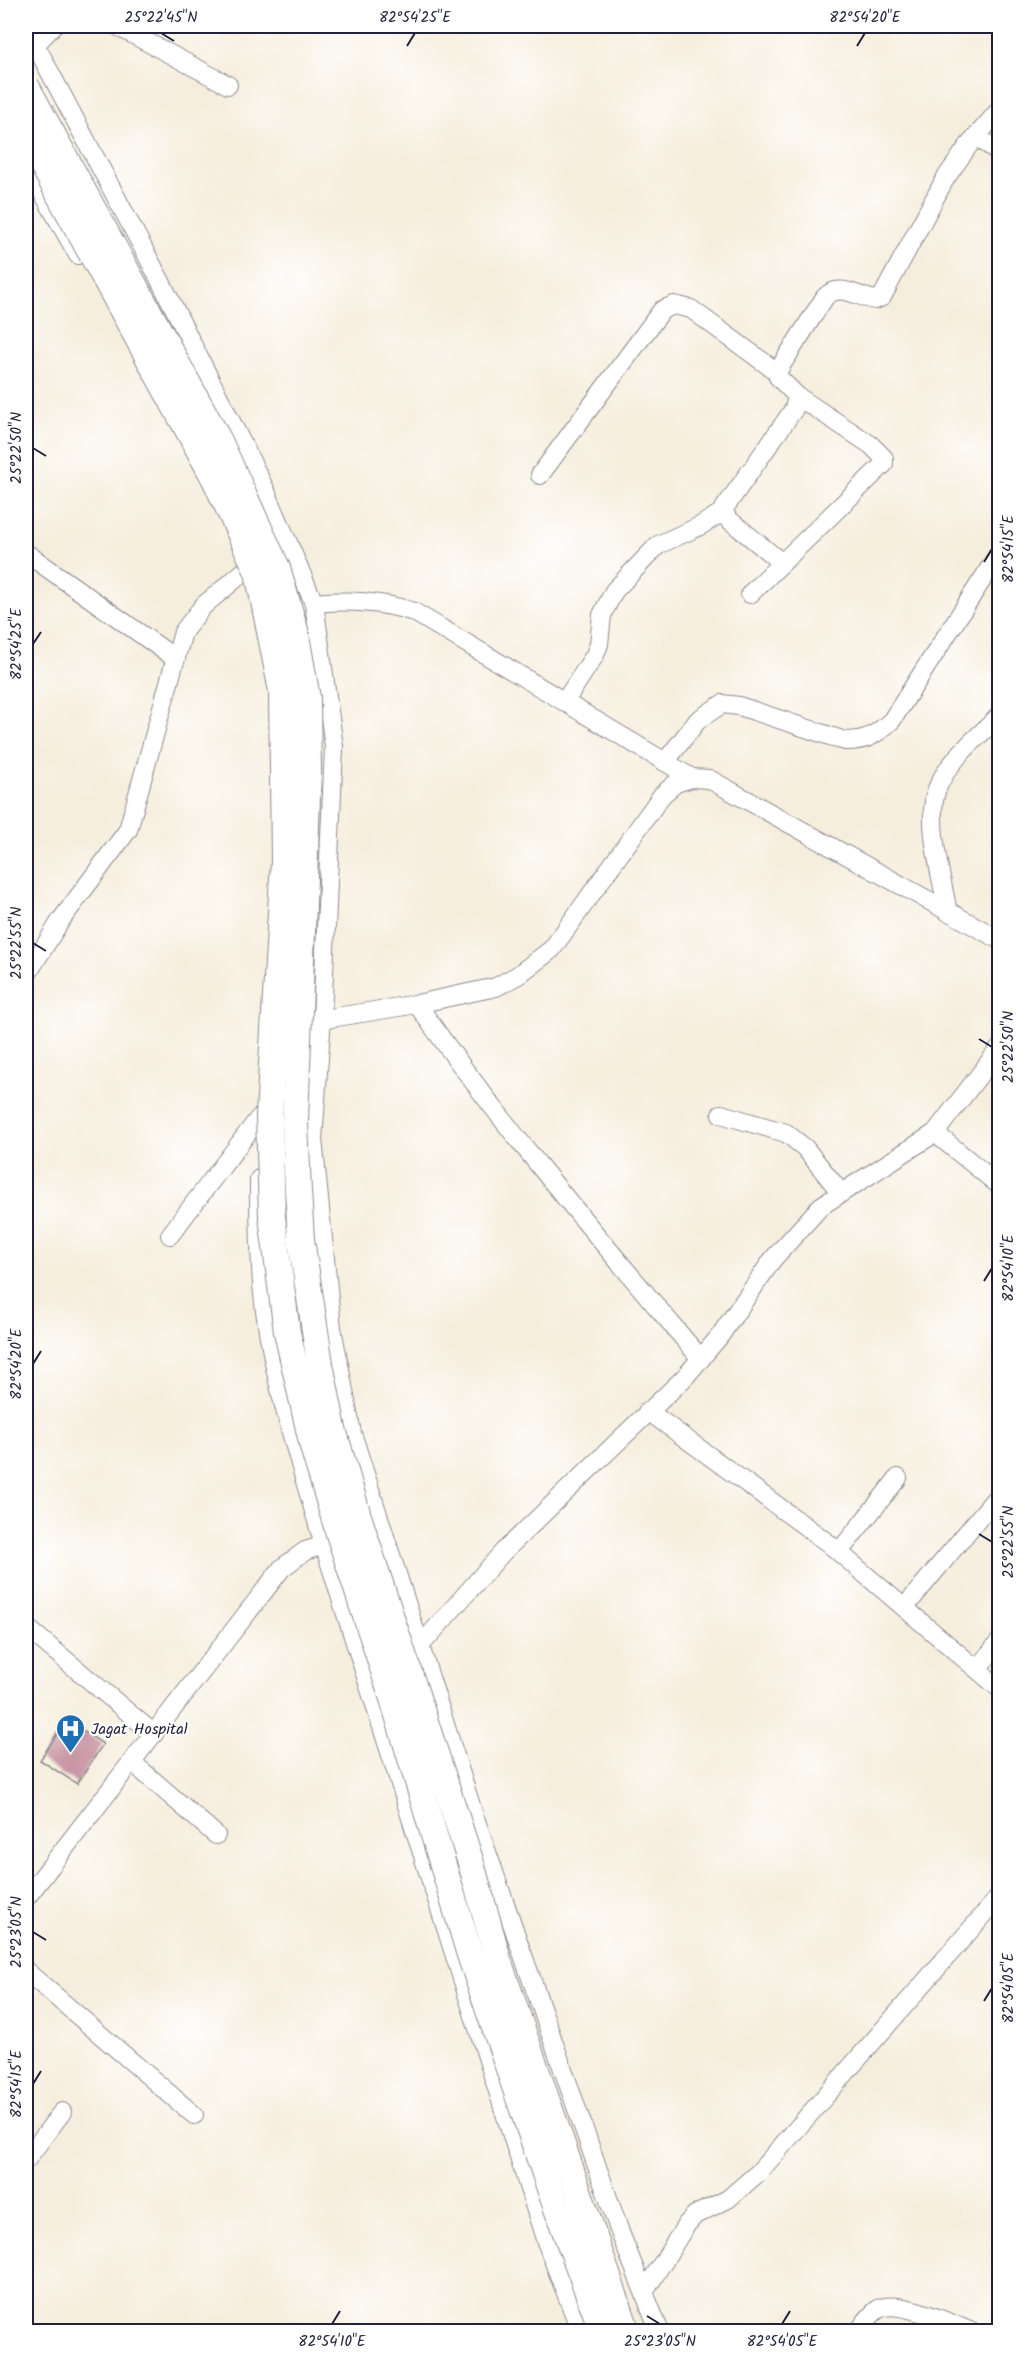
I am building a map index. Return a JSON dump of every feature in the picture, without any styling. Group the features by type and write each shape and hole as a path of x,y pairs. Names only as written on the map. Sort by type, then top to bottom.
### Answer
{"highway":[{"path":"26,86 219,441 277,568 295,630 307,699 308,770 295,1122 301,1239 320,1364 333,1429 358,1516 471,1863 499,1964 627,2331"},
{"path":"26,134 215,479 258,572 282,691 284,861 269,1115 272,1217 287,1332 313,1447 326,1492 394,1702 470,1955 556,2206 603,2331"}],"street":[{"path":"35,45 52,26"},
{"path":"117,26 228,85"},
{"path":"26,27 150,260 265,489 314,603 334,747 322,1018 313,1139 332,1328 352,1433 474,1815 621,2235 660,2331"},
{"path":"777,372 831,291 844,290 875,300 882,297 945,179 999,109"},
{"path":"976,136 999,153"},
{"path":"26,163 164,403 247,569 269,683 274,811 259,1118 259,1229 263,1296 277,1372 324,1545 542,2227 581,2331"},
{"path":"540,475 662,310 674,305 691,309 777,372 778,377 797,396 871,445 884,458 884,464 750,594"},
{"path":"565,701 595,655 599,644 602,615 614,591 658,544 706,523 721,513 794,409 797,396"},
{"path":"721,513 782,563"},
{"path":"666,762 698,720 722,704 739,706 845,741 863,741 875,736 892,720 999,552"},
{"path":"26,553 176,659"},
{"path":"26,976 61,920 128,830 183,632 191,618 247,569"},
{"path":"314,603 368,601 414,612 692,778"},
{"path":"948,912 933,820 937,789 953,764 999,715"},
{"path":"263,1035 322,1018 417,1004 496,987 537,963 552,949 662,795 676,783 692,778 709,779 999,940"},
{"path":"417,1004 488,1104 541,1171 701,1359"},
{"path":"420,1646 503,1552 701,1359 787,1242 822,1206 935,1133 999,1048"},
{"path":"722,1114 786,1133 805,1148 841,1193"},
{"path":"170,1235 259,1118"},
{"path":"935,1133 999,1186"},
{"path":"648,1411 839,1552 999,1689"},
{"path":"839,1552 898,1478"},
{"path":"905,1607 994,1500"},
{"path":"26,1898 282,1568 305,1551 324,1545"},
{"path":"26,1627 154,1734"},
{"path":"977,1669 999,1641"},
{"path":"132,1763 216,1835"},
{"path":"645,2291 686,2225 695,2215 738,2192 759,2172 999,1896"},
{"path":"26,1971 194,2115"},
{"path":"26,2160 62,2112"},
{"path":"858,2331 878,2309 889,2306 903,2307 972,2331"}],"building":[{"path":"66,1720 103,1744 77,1784 40,1760"}],"place":[{"name":"Jagat Hospital","path":"70,1754"}]}
